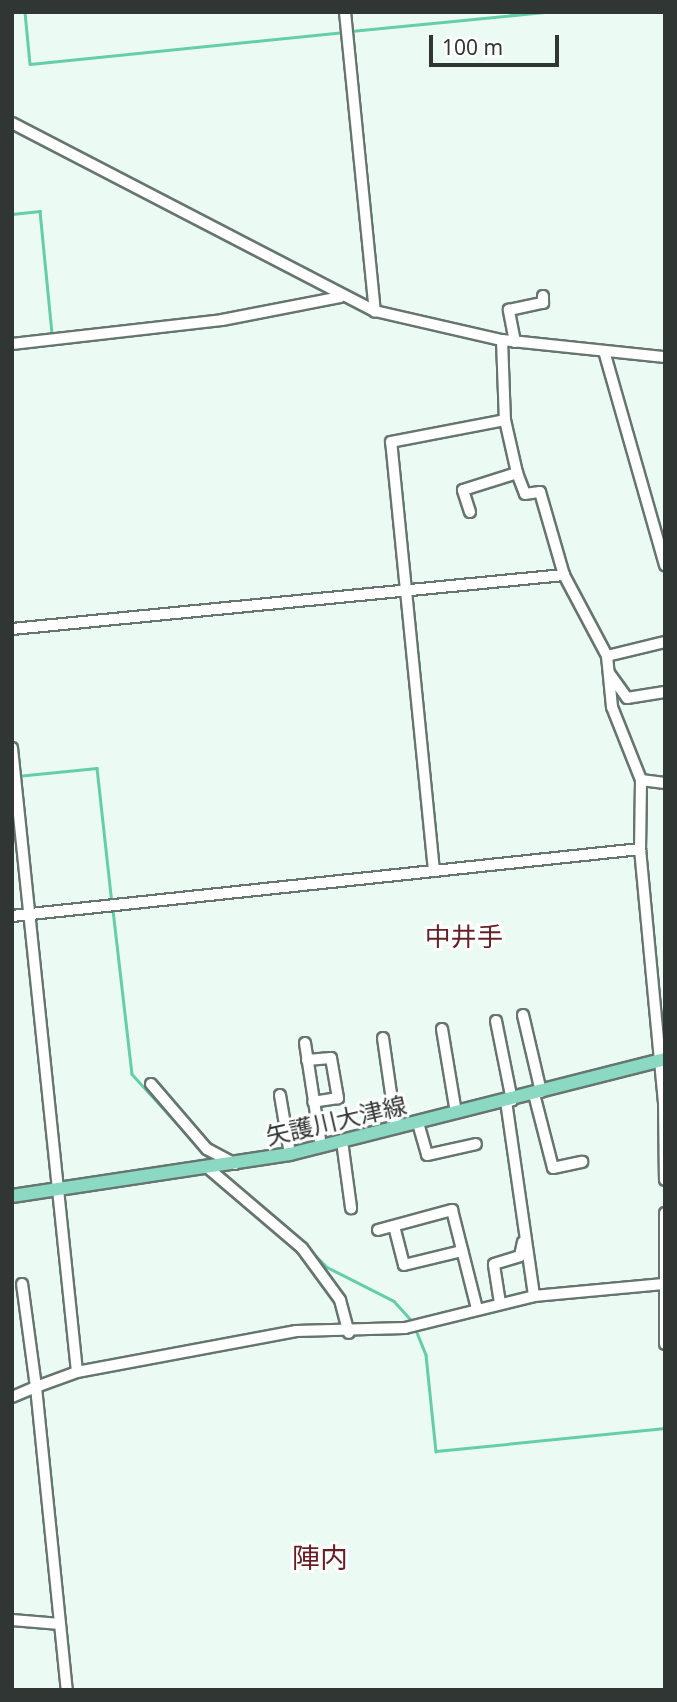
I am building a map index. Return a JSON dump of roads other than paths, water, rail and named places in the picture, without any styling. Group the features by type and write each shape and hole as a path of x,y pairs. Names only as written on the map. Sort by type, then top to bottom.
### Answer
{"main road":[{"name":"矢護川大津線","path":"12,1196 56,1192 290,1154 661,1060"}],"street":[{"path":"345,12 375,311"},
{"path":"12,123 340,297 375,311 502,340 665,357"},
{"path":"515,342 509,310 543,303 543,296"},
{"path":"12,344 222,320 340,297"},
{"path":"502,340 505,420 517,473 525,494 540,492 564,575 607,656 612,707 641,780 640,849 661,1060 665,1180"},
{"path":"604,351 665,565"},
{"path":"435,871 391,442 505,420"},
{"path":"470,512 463,489 517,473"},
{"path":"12,629 564,575"},
{"path":"607,656 665,642"},
{"path":"608,673 627,698 665,692"},
{"path":"12,748 27,914 77,1372"},
{"path":"641,780 665,783"},
{"path":"12,916 640,849"},
{"path":"523,1015 553,1168 582,1162"},
{"path":"496,1021 534,1296"},
{"path":"442,1030 456,1113"},
{"path":"383,1038 396,1128"},
{"path":"304,1043 321,1146"},
{"path":"307,1060 331,1058 338,1098 313,1102"},
{"path":"151,1084 207,1149 235,1164"},
{"path":"279,1094 290,1154"},
{"path":"418,1123 426,1155 475,1144"},
{"path":"342,1141 351,1208"},
{"path":"208,1168 302,1248 340,1300 349,1333"},
{"path":"378,1230 452,1210 477,1309"},
{"path":"500,1303 494,1264 520,1256 524,1249 520,1211"},
{"path":"665,1213 665,1344"},
{"path":"394,1226 404,1265 462,1251"},
{"path":"22,1284 36,1387 67,1690"},
{"path":"12,1397 77,1372 296,1331 349,1333 404,1328 534,1296 663,1284"},
{"path":"12,1620 61,1624"}],"waterway":[{"path":"25,12 30,64 344,32"},
{"path":"351,31 546,12"},
{"path":"12,214 40,211 52,334"},
{"path":"17,776 97,768 112,903"},
{"path":"113,910 132,1074 212,1162"},
{"path":"219,1169 237,1186"},
{"path":"298,1238 327,1267 394,1301 414,1323"},
{"path":"416,1330 426,1355 436,1451 665,1428"}],"district":[{"name":"中井手","path":"464,937"},
{"name":"陣内","path":"320,1557"}]}
